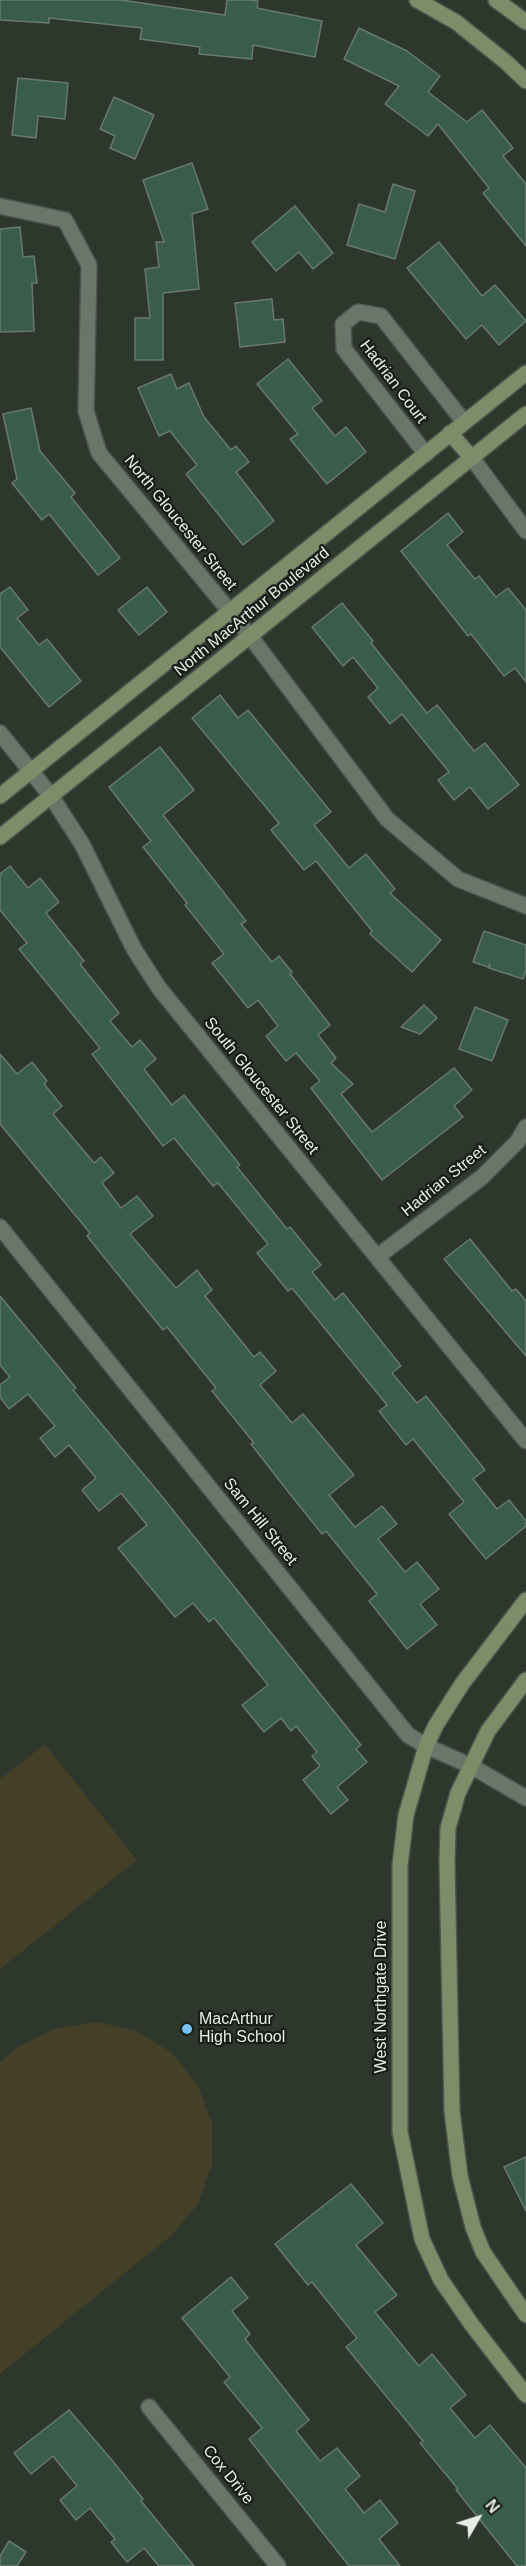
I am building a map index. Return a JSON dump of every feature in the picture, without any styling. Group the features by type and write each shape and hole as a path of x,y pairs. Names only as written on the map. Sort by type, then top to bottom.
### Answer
{"main road":[{"path":"417,0 456,22 526,81"},
{"path":"496,0 526,22"},
{"name":"North MacArthur Boulevard","path":"0,796 526,373"},
{"name":"North MacArthur Boulevard","path":"0,837 526,414"},
{"path":"450,433 472,458"},
{"name":"West Northgate Drive","path":"526,1600 462,1684 436,1725 426,1746 406,1815 400,1865 400,2132 422,2239 436,2270 472,2325 526,2395"},
{"path":"526,1680 488,1731 458,1793 448,1828 447,1863 454,2137 459,2176 472,2228 483,2252 526,2315"}],"street":[{"name":"North Gloucester Street","path":"0,206 65,220 89,265 86,411 99,453 250,636 387,819 458,879 526,906"},
{"name":"Hadrian Court","path":"426,454 344,349 343,324 358,312 381,316 464,422"},
{"path":"472,458 526,531"},
{"name":"South Gloucester Street","path":"0,733 51,796 82,844 134,949 159,988 526,1441"},
{"name":"Hadrian Street","path":"377,1257 482,1177 518,1141 526,1127"},
{"name":"Sam Hill Street","path":"0,1227 408,1735 526,1798"},
{"name":"Cox Drive","path":"149,2407 278,2566"}],"shaded area":[{"path":"45,1744 137,1860 0,1969 0,1779"},
{"path":"97,2022 137,2031 172,2053 198,2085 212,2123 212,2165 198,2204 172,2235 0,2374 0,2062 19,2046 56,2028"}],"building":[{"path":"0,0 121,0 225,15 227,0 249,0 258,1 257,8 322,21 315,57 253,45 252,59 199,54 200,47 140,39 142,28 49,18 49,23 0,20"},
{"path":"359,28 407,51 440,76 428,92 467,122 482,110 513,148 503,156 526,184 526,246 483,193 489,188 438,124 428,136 385,104 399,86 344,59"},
{"path":"18,78 68,83 65,119 38,116 36,138 12,135"},
{"path":"114,97 154,115 135,159 110,148 115,136 100,129"},
{"path":"192,163 208,209 192,214 199,289 163,293 163,360 135,360 135,318 150,318 145,269 159,267 156,242 164,242 143,180"},
{"path":"393,184 415,191 395,259 347,245 359,204 385,212"},
{"path":"295,206 333,253 313,269 299,252 276,271 252,242"},
{"path":"20,227 23,257 34,256 37,283 32,283 34,331 0,332 0,229"},
{"path":"439,242 482,296 495,285 526,321 499,345 482,325 466,339 407,268"},
{"path":"272,299 274,320 283,319 285,342 240,347 235,303"},
{"path":"288,359 322,401 312,408 335,436 346,427 366,452 327,484 290,439 298,434 257,384"},
{"path":"171,374 177,389 189,383 204,417 231,450 236,446 249,462 236,472 274,521 243,545 186,474 197,465 170,431 159,436 138,388"},
{"path":"31,408 40,451 75,493 71,497 120,558 98,575 49,514 42,520 12,483 17,479 3,414"},
{"path":"448,513 463,532 447,545 475,579 479,576 496,597 508,588 526,610 526,682 515,668 504,676 471,634 468,636 401,551"},
{"path":"10,587 28,610 17,618 39,645 47,639 81,681 49,707 0,647 0,594"},
{"path":"147,587 167,612 139,635 118,610"},
{"path":"342,603 427,713 437,705 474,751 485,743 519,785 488,809 470,787 454,800 438,780 449,772 402,714 390,724 368,697 378,688 353,657 343,666 312,627"},
{"path":"220,695 238,718 248,710 331,812 314,825 349,868 366,854 395,889 390,893 441,940 412,972 370,934 372,931 316,861 304,870 271,830 279,823 192,718"},
{"path":"160,747 194,790 163,815 246,921 241,924 272,962 279,956 292,972 290,974 330,1025 318,1035 336,1058 331,1063 353,1084 341,1094 372,1132 454,1068 472,1090 454,1106 463,1117 382,1180 311,1088 320,1081 296,1053 286,1061 266,1036 278,1026 258,1000 248,1008 212,963 224,954 143,847 151,841 109,787"},
{"path":"10,866 28,888 40,878 59,902 46,913 84,961 80,964 119,1013 110,1021 132,1047 140,1040 156,1059 144,1069 172,1105 184,1095 240,1165 237,1167 287,1229 290,1227 321,1265 312,1272 335,1300 343,1293 401,1366 392,1373 417,1403 426,1396 485,1470 473,1479 497,1509 509,1500 526,1521 526,1526 486,1559 449,1514 464,1502 413,1439 406,1445 379,1411 387,1405 292,1288 288,1291 257,1253 268,1244 218,1183 213,1186 174,1138 163,1146 92,1054 100,1048 19,949 27,943 0,910 0,874"},
{"path":"484,931 526,945 526,970 523,979 489,968 490,964 488,967 473,962"},
{"path":"424,1005 437,1018 420,1034 401,1027"},
{"path":"475,1007 508,1020 492,1061 459,1049"},
{"path":"0,1054 17,1074 32,1062 47,1081 44,1084 62,1106 53,1114 94,1163 101,1157 114,1173 102,1183 121,1208 137,1196 153,1216 130,1234 176,1288 197,1270 212,1290 205,1296 254,1357 260,1352 276,1371 260,1385 292,1423 303,1414 354,1475 329,1495 355,1527 382,1506 397,1524 378,1539 405,1572 417,1562 439,1589 420,1604 437,1625 407,1649 369,1601 377,1594 326,1531 322,1534 212,1391 216,1388 167,1327 163,1330 87,1236 90,1233 0,1124"},
{"path":"470,1239 512,1291 516,1289 526,1301 526,1356 444,1259"},
{"path":"0,1296 76,1388 73,1390 160,1494 361,1745 356,1749 367,1762 337,1787 348,1800 331,1814 303,1780 320,1766 312,1756 317,1752 296,1726 291,1731 281,1718 264,1732 242,1705 268,1685 214,1618 209,1622 193,1603 175,1617 118,1548 147,1525 121,1493 99,1511 82,1490 96,1478 69,1445 55,1457 40,1438 55,1426 28,1394 9,1409 0,1397 0,1385 10,1377 0,1365"},
{"path":"526,2157 526,2211 504,2167"},
{"path":"351,2184 383,2223 356,2245 397,2295 375,2312 419,2366 432,2354 466,2395 450,2408 475,2438 490,2425 526,2468 526,2566 517,2566 456,2490 458,2489 420,2443 423,2441 346,2347 357,2338 312,2282 308,2285 275,2244"},
{"path":"231,2277 248,2298 232,2311 250,2334 245,2339 309,2420 296,2431 320,2461 337,2448 360,2476 345,2489 364,2513 380,2500 398,2523 379,2539 400,2566 349,2566 249,2439 262,2428 224,2382 230,2377 182,2318"},
{"path":"69,2410 111,2459 143,2499 141,2501 194,2566 159,2566 144,2548 127,2562 111,2542 115,2539 90,2508 76,2520 60,2500 77,2486 53,2456 31,2474 14,2453"},
{"path":"9,2541 26,2552 17,2566 0,2566 0,2556"}],"place":[{"name":"MacArthur High School","path":"187,2029"}]}
